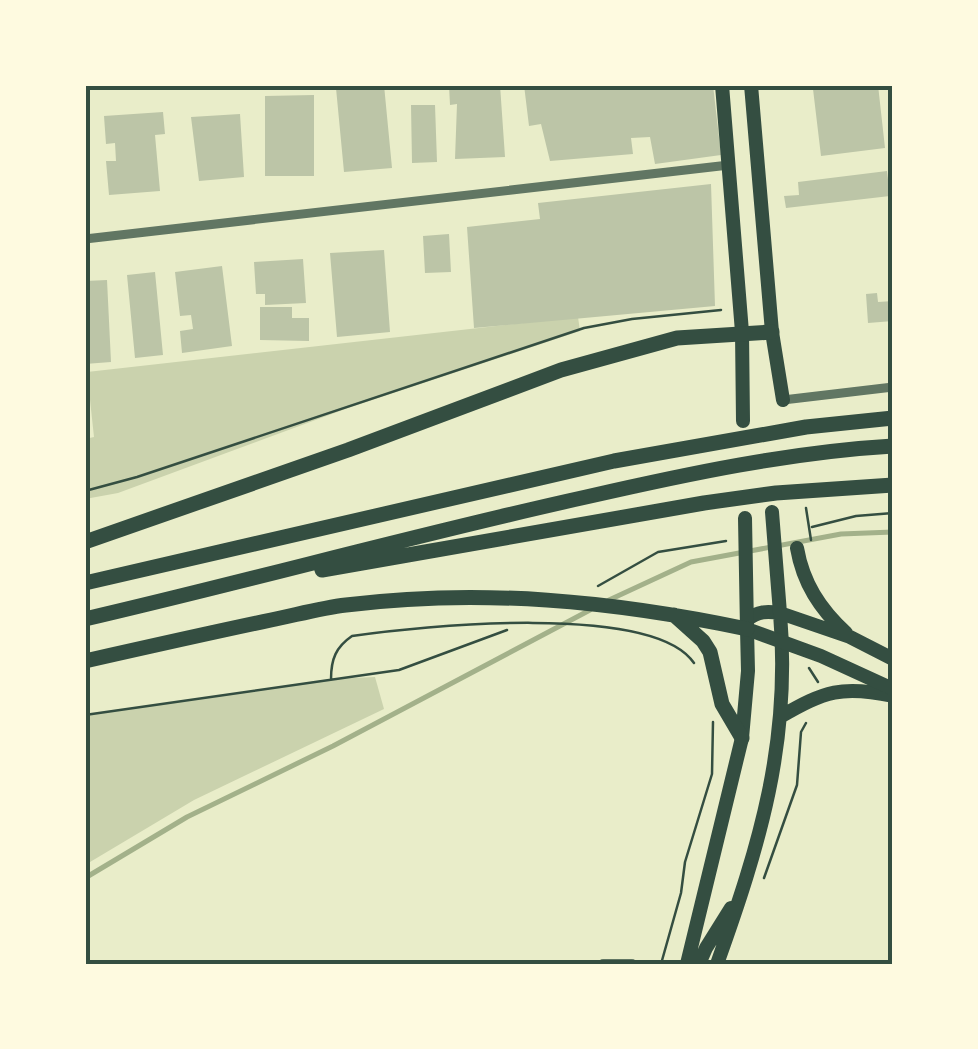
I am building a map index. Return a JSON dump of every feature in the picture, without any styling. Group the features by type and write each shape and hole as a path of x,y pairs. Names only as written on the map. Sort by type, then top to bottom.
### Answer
{"highway":[{"path":"85,542 561,370 677,338 772,332"},
{"path":"85,583 614,461 787,430 893,418"},
{"path":"85,619 438,530 622,489 799,456 893,446"},
{"path":"244,582 776,493 893,485"},
{"path":"85,661 342,605 486,596 671,612 747,625"},
{"path":"671,612 710,652 722,704 742,738"}],"main road":[{"path":"722,85 742,332 743,420"},
{"path":"751,85 772,332 782,400"},
{"path":"717,964 745,885 773,783 783,642 772,512"},
{"path":"687,964 742,738 748,671 745,518"},
{"path":"797,548 801,572 810,590 826,615 850,638"},
{"path":"747,625 754,614 780,612 893,659"},
{"path":"747,625 893,692"},
{"path":"780,717 824,694 856,688 893,692"},
{"path":"700,964 745,885"}],"street":[{"path":"85,239 728,166"},
{"path":"782,400 893,388"},
{"path":"602,964 632,964"}],"path":[{"path":"85,491 584,328 721,310"},
{"path":"804,498 813,552"},
{"path":"812,527 856,516 893,514"},
{"path":"594,589 658,552 726,541"},
{"path":"528,620 536,616"},
{"path":"332,679 332,662 341,644 352,636 463,622 580,626 644,635 674,645 690,656 696,666"},
{"path":"85,715 398,670 507,630"},
{"path":"810,674 822,685"},
{"path":"762,882 797,784 801,732 810,716"},
{"path":"661,964 681,893 685,862 712,774 713,718"}],"green space":[{"path":"578,317 580,331 348,408 118,493 85,499 85,439 94,437 87,372"},
{"path":"375,677 384,709 194,800 85,865 85,715 331,679"}],"building":[{"path":"384,85 392,168 344,172 336,88"},
{"path":"449,85 500,85 505,157 455,159 457,104 450,105"},
{"path":"524,85 713,85 721,155 655,164 650,137 631,138 633,154 550,161 541,124 529,126"},
{"path":"878,85 885,148 821,156 813,89"},
{"path":"314,95 314,176 265,176 265,96"},
{"path":"411,105 435,105 437,162 412,163"},
{"path":"163,112 165,134 155,135 160,191 109,195 106,161 116,161 115,143 106,144 104,116"},
{"path":"240,114 244,177 199,181 191,117"},
{"path":"887,171 890,196 786,208 784,196 799,195 798,182"},
{"path":"711,184 715,306 474,328 467,227 540,219 538,203"},
{"path":"449,234 451,272 425,273 423,236"},
{"path":"384,250 390,332 337,337 330,253"},
{"path":"303,259 306,303 265,305 265,294 256,294 254,262"},
{"path":"222,266 232,346 182,353 180,331 193,329 191,315 180,316 175,272"},
{"path":"155,272 163,355 135,358 127,275"},
{"path":"107,280 111,362 85,364 85,281"},
{"path":"877,293 878,302 893,301 893,321 868,323 866,294"},
{"path":"260,307 292,307 292,318 309,318 309,341 260,340"}],"waterway":[{"path":"609,600 691,562 841,534 893,532"},
{"path":"85,878 187,817 333,746 590,610"}]}
